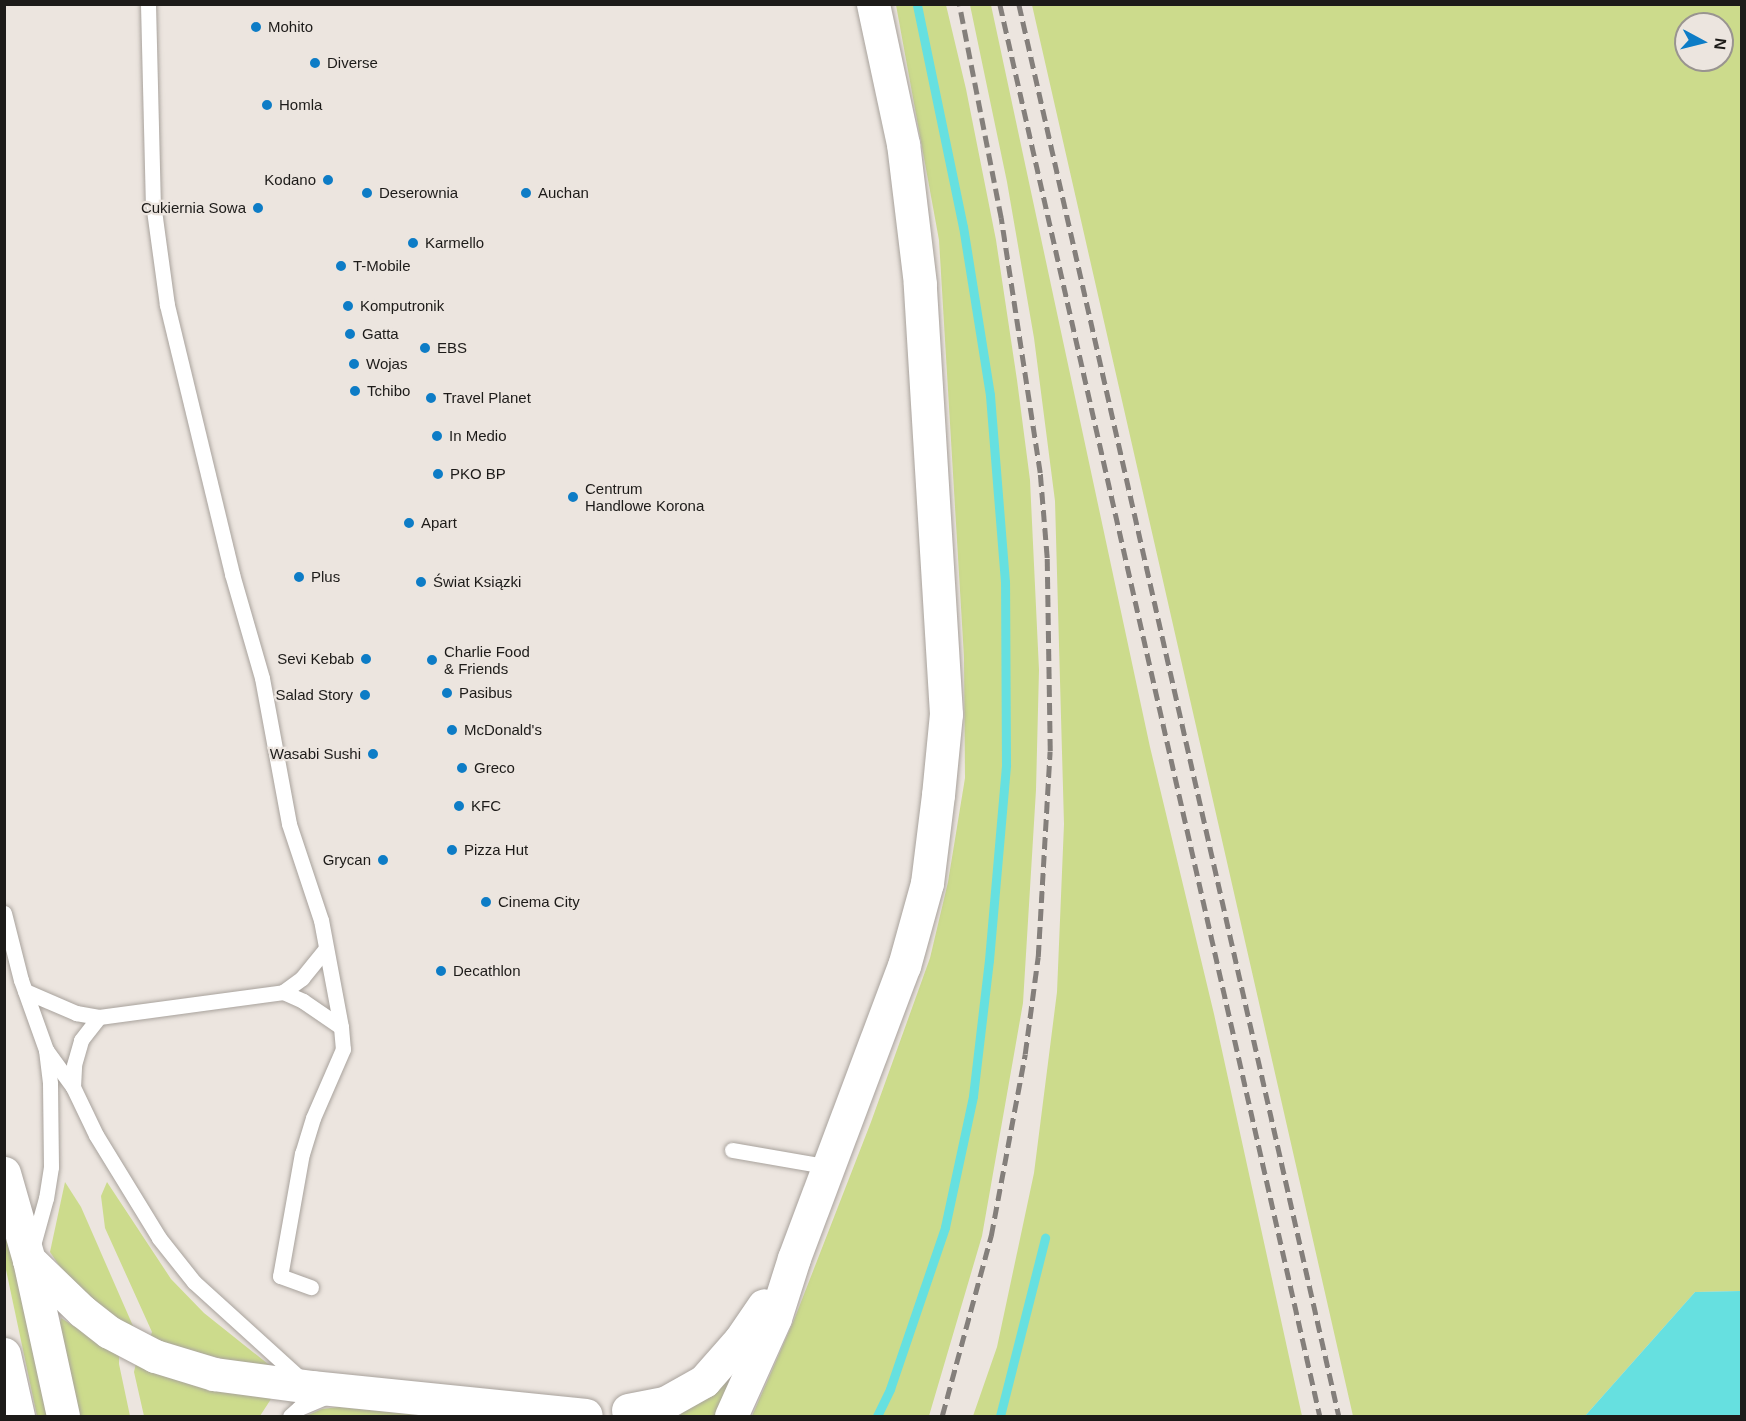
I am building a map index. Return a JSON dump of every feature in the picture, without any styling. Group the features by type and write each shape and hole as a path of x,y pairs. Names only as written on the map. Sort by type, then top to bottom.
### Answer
{"street":[{"path":"731,1416 775,1318 794,1258 904,966 927,883 946,714 920,284 903,144 873,4"},
{"path":"4,1173 29,1260 63,1416"},
{"path":"29,1260 82,1311 109,1332 144,1352 214,1374 354,1392 585,1416 604,1410 640,1413 665,1403 704,1382 740,1340 794,1258"},
{"path":"4,1354 18,1416"}],"lane":[{"path":"148,4 153,203 167,305 235,585 262,678 289,824 321,921 341,1027 343,1050 313,1118 302,1153 280,1276 311,1287"},
{"path":"4,913 25,991 46,1050 50,1084 52,1152 46,1198 29,1260"},
{"path":"25,991 76,1013 99,1017 283,992 302,978 326,948"},
{"path":"283,992 303,1001 341,1027"},
{"path":"73,1087 74,1065 81,1040 99,1017"},
{"path":"46,1050 73,1087 96,1135 159,1238 187,1273 242,1327 311,1387"},
{"path":"732,1150 830,1167"},
{"path":"290,1416 310,1402 354,1392"}],"green space":[{"path":"896,5 946,5 966,89 996,240 1030,480 1039,670 1036,790 1023,1003 982,1236 929,1416 752,1416 794,1320 871,1122 930,958 948,882 965,778 964,657 939,240"},
{"path":"970,5 991,5 1150,747 1214,1014 1302,1416 973,1416 997,1347 1034,1173 1057,992 1064,824 1055,501 1034,338 1007,182"},
{"path":"1032,5 1741,5 1741,1291 1695,1292 1585,1416 1353,1416"},
{"path":"65,1182 81,1207 133,1326 131,1330 69,1280 50,1252"},
{"path":"107,1182 171,1279 204,1313 273,1368 273,1372 149,1340 152,1332 105,1228 101,1196"},
{"path":"4,1219 50,1416 37,1416 5,1265"},
{"path":"61,1318 119,1355 130,1416 79,1416 59,1326"},
{"path":"136,1363 193,1385 271,1399 260,1416 144,1416 134,1372"},
{"path":"735,1371 719,1416 681,1416 681,1412"},
{"path":"339,1407 429,1416 306,1416 322,1409"}],"water":[{"path":"1741,1291 1741,1416 1585,1416 1695,1292"}],"waterway":[{"path":"877,1416 890,1389 945,1227 973,1096 989,960 1006,765 1005,582 990,395 963,227 917,4"},
{"path":"1000,1416 1045,1238"}],"railway":[{"path":"942,1416 991,1236 1025,1054 1038,957 1050,751 1047,558 1040,473 1001,218 959,4"},
{"path":"1000,4 1320,1416"},
{"path":"1019,4 1339,1416"}],"place":[{"name":"Mohito","path":"256,27"},
{"name":"Diverse","path":"315,63"},
{"name":"Homla","path":"267,105"},
{"name":"Kodano","path":"328,180"},
{"name":"Deserownia","path":"367,193"},
{"name":"Auchan","path":"526,193"},
{"name":"Cukiernia Sowa","path":"258,208"},
{"name":"Karmello","path":"413,243"},
{"name":"T-Mobile","path":"341,266"},
{"name":"Komputronik","path":"348,306"},
{"name":"Gatta","path":"350,334"},
{"name":"EBS","path":"425,348"},
{"name":"Wojas","path":"354,364"},
{"name":"Tchibo","path":"355,391"},
{"name":"Travel Planet","path":"431,398"},
{"name":"In Medio","path":"437,436"},
{"name":"PKO BP","path":"438,474"},
{"name":"Centrum Handlowe Korona","path":"573,497"},
{"name":"Apart","path":"409,523"},
{"name":"Plus","path":"299,577"},
{"name":"Świat Ksiązki","path":"421,582"},
{"name":"Sevi Kebab","path":"366,659"},
{"name":"Charlie Food & Friends","path":"432,660"},
{"name":"Pasibus","path":"447,693"},
{"name":"Salad Story","path":"365,695"},
{"name":"McDonald's","path":"452,730"},
{"name":"Wasabi Sushi","path":"373,754"},
{"name":"Greco","path":"462,768"},
{"name":"KFC","path":"459,806"},
{"name":"Pizza Hut","path":"452,850"},
{"name":"Grycan","path":"383,860"},
{"name":"Cinema City","path":"486,902"},
{"name":"Decathlon","path":"441,971"}]}
